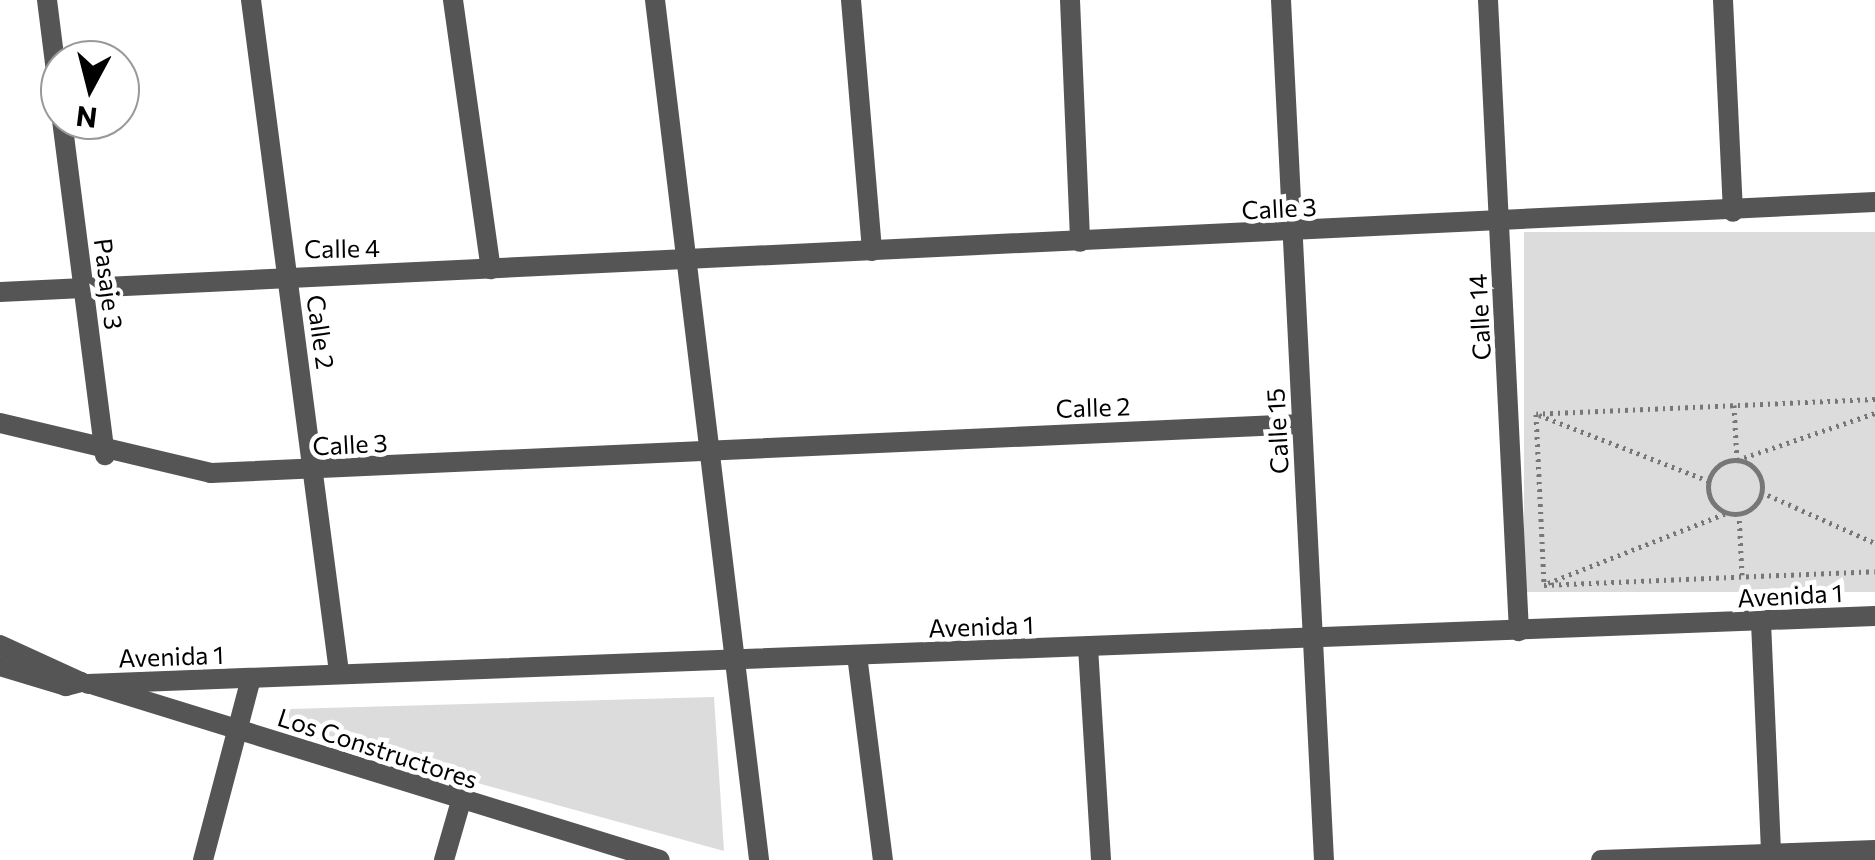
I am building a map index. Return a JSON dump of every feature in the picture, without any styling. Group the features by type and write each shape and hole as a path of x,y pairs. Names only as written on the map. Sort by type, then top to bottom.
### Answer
{"street":[{"path":"47,0 52,40"},
{"name":"Calle 2","path":"250,0 339,672"},
{"path":"453,0 491,270"},
{"path":"655,0 759,860"},
{"path":"851,0 872,252"},
{"path":"1070,0 1080,242"},
{"name":"Calle 15","path":"1280,0 1324,860"},
{"name":"Calle 14","path":"1488,0 1520,631"},
{"path":"1722,0 1734,212"},
{"name":"Pasaje 3","path":"65,140 106,455"},
{"name":"Calle 3","path":"684,253 872,252 1875,202"},
{"name":"Calle 4","path":"0,292 288,274 491,270 684,253"},
{"name":"Calle 3","path":"0,423 106,455 211,474 314,472 708,448"},
{"name":"Calle 2","path":"708,448 1302,424"},
{"name":"Avenida 1","path":"84,683 1875,616"},
{"path":"1761,622 1771,851"},
{"name":"Los Constructores","path":"0,645 84,683"},
{"path":"1088,647 1101,860"},
{"path":"857,656 884,860"},
{"name":"Los Constructores","path":"0,666 84,683 660,860"},
{"path":"203,860 251,678"},
{"path":"444,860 462,801"},
{"path":"1600,860 1875,850"}],"path":[{"path":"1508,414 1875,399"},
{"path":"1734,405 1737,460"},
{"path":"1709,481 1737,460 1875,413"},
{"path":"1536,414 1709,481"},
{"path":"1520,631 1544,585 1536,414"},
{"path":"1737,460 1753,467 1762,492 1875,543"},
{"path":"1709,481 1712,503 1726,513"},
{"path":"1544,585 1726,513 1740,513 1762,492"},
{"path":"1740,513 1742,576"},
{"path":"1544,585 1875,571"}],"shaded area":[{"path":"1524,232 1875,232 1875,592 1524,592"},
{"path":"714,697 724,851 289,731 289,709"}]}
